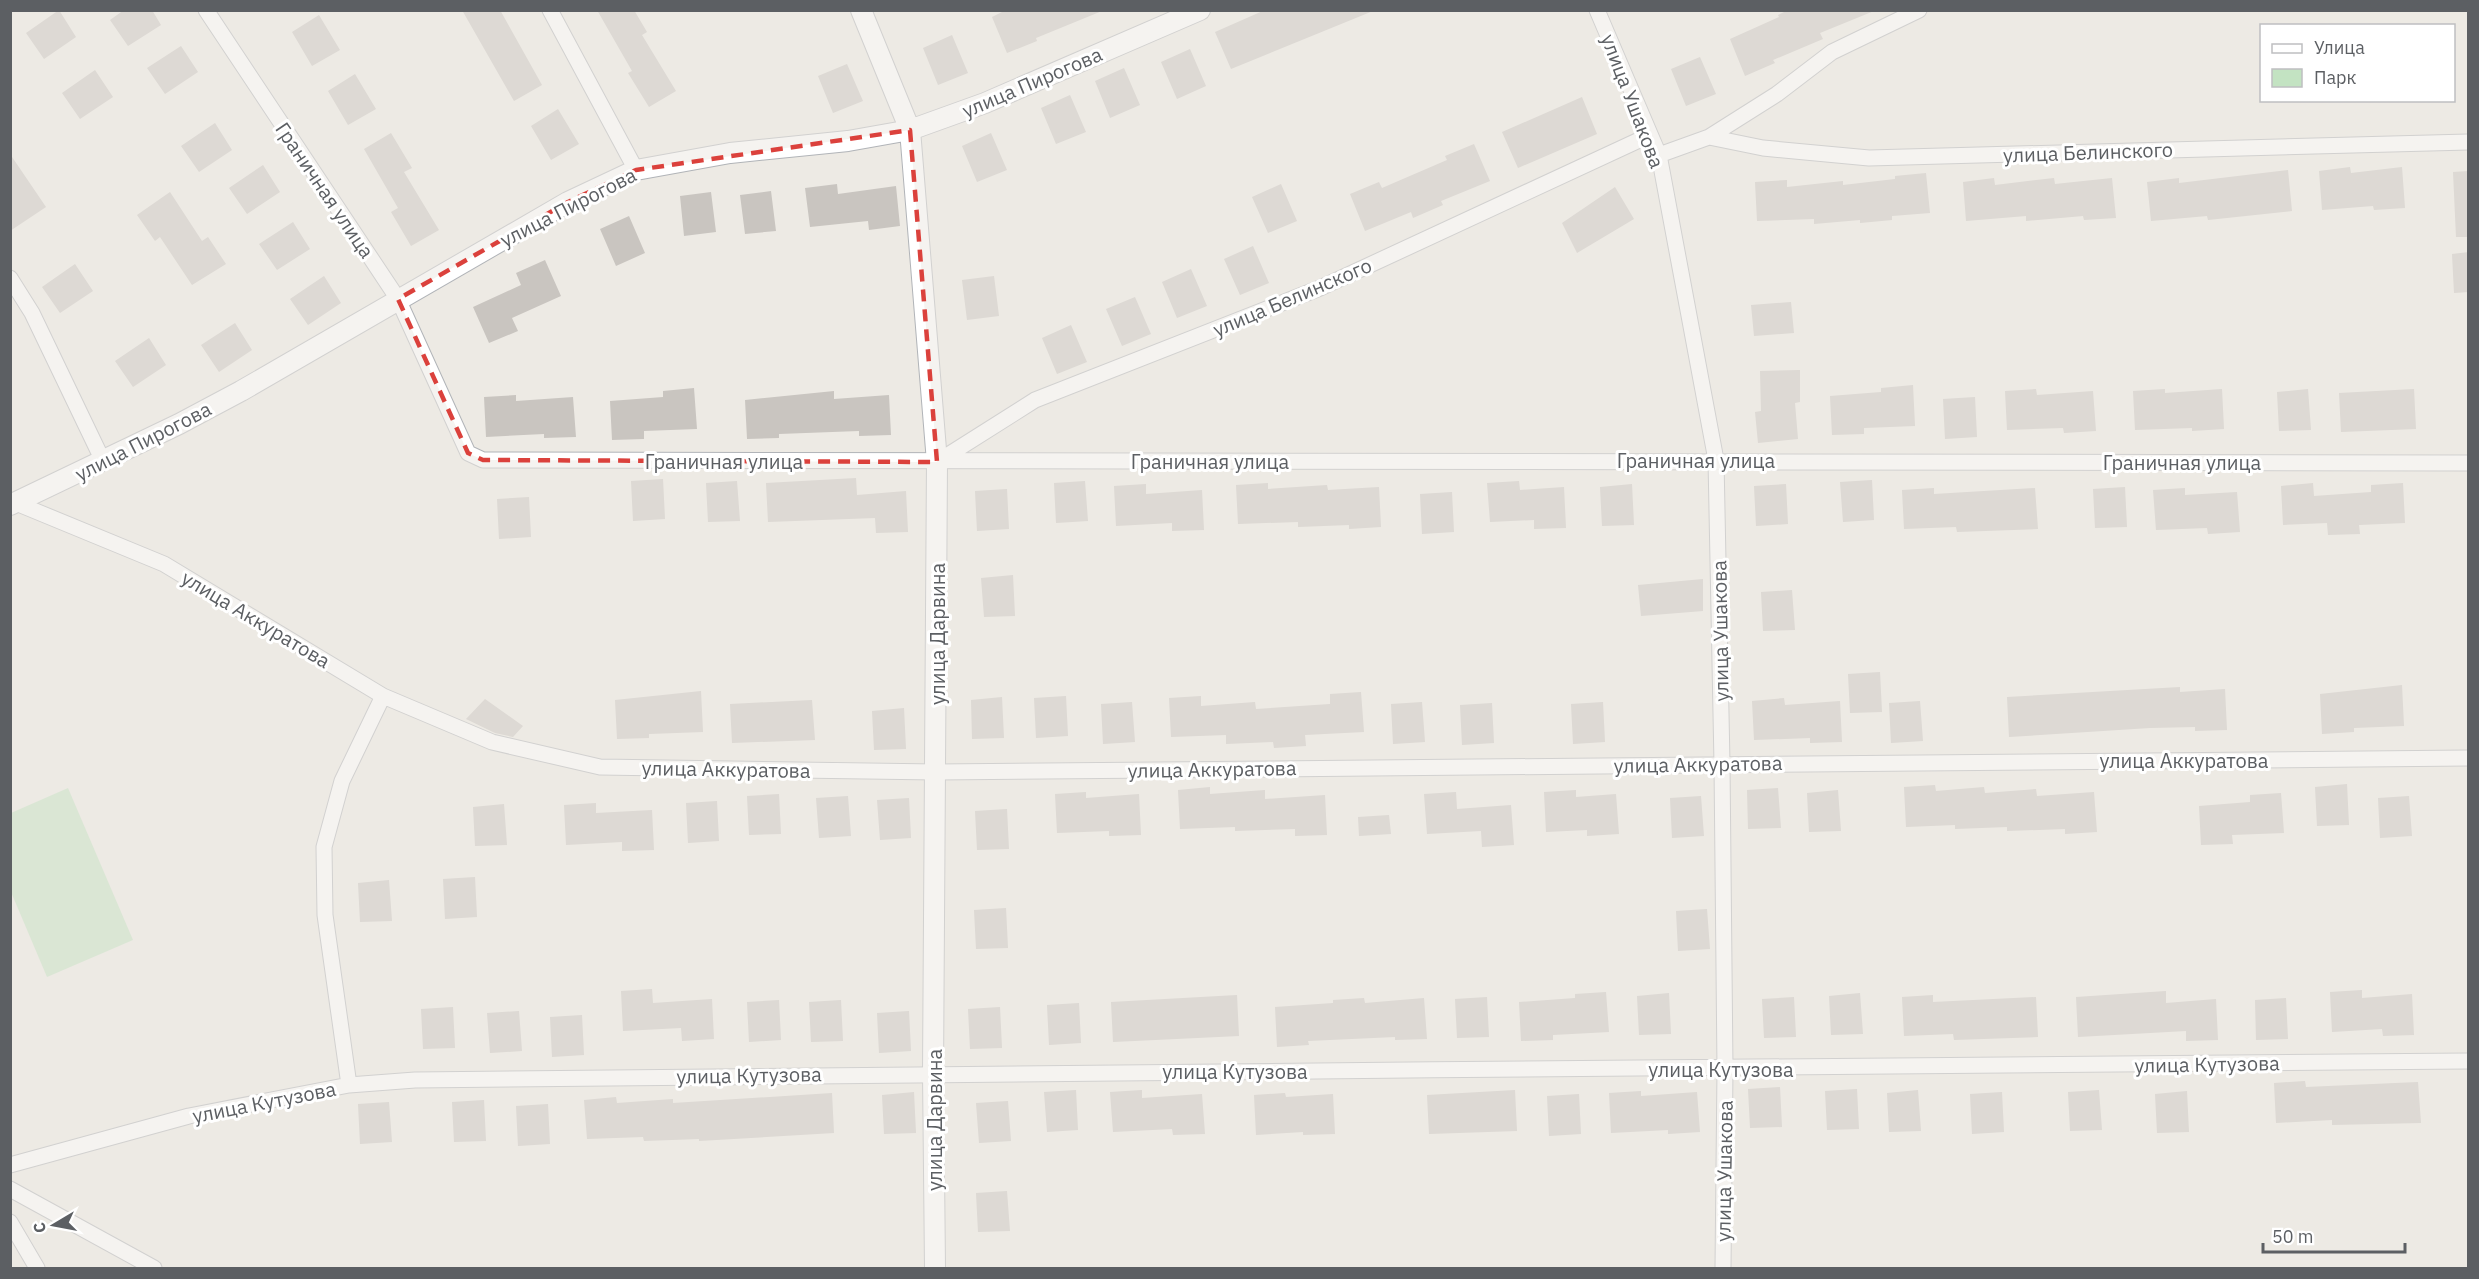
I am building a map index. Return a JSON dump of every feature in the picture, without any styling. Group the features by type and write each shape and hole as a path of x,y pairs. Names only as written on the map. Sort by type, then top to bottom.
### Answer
{"street":[{"name":"Граничная улица","path":"206,10 398,299 468,453 474,458 483,460 938,462 1716,460 2469,463"},
{"path":"550,10 636,170"},
{"name":"улица Дарвина","path":"861,10 910,130 938,462 933,1073 934,1269"},
{"name":"улица Пирогова","path":"13,504 241,391 568,202 636,170 730,153 848,141 910,130 985,103 1200,10"},
{"name":"улица Ушакова","path":"1597,10 1659,155 1716,460 1725,1069 1723,1269"},
{"path":"1659,155 1709,137 1777,94 1832,52 1918,10"},
{"name":"улица Белинского","path":"938,462 1035,400 1320,288 1650,135"},
{"name":"улица Белинского","path":"1709,137 1762,148 1869,158 2469,142"},
{"path":"10,278 33,313 103,461"},
{"name":"улица Аккуратова","path":"13,504 164,564 383,696 492,742 600,767 936,772 2469,758"},
{"path":"349,1085 325,915 324,848 342,781 383,696"},
{"name":"улица Кутузова","path":"10,1165 189,1116 349,1085 415,1080 933,1073 1725,1069 2469,1061"},
{"path":"10,1189 154,1269"},
{"path":"10,1222 37,1269"}],"highlighted area":[{"path":"910,130 937,462 483,460 468,453 398,299 568,202 636,170"}],"green space":[{"path":"68,788 133,940 47,977 11,892 11,813"}],"building":[{"path":"59,10 76,37 44,59 26,33"},
{"path":"124,10 152,10 161,25 128,46 110,20"},
{"path":"462,10 500,10 542,85 514,101"},
{"path":"597,10 634,10 647,32 642,35 676,91 649,107 628,73 632,71"},
{"path":"1006,10 1102,11 1036,38 1037,41 1007,53 992,17"},
{"path":"1265,10 1373,11 1231,69 1215,32"},
{"path":"1788,10 1874,11 1820,33 1823,39 1773,60 1775,63 1745,76 1730,39 1779,17 1778,15"},
{"path":"319,15 340,50 312,66 292,32"},
{"path":"952,35 968,73 938,85 923,48"},
{"path":"181,46 198,72 165,94 147,68"},
{"path":"1190,49 1206,86 1177,99 1161,62"},
{"path":"1700,57 1716,94 1686,106 1671,69"},
{"path":"847,64 863,101 833,113 818,76"},
{"path":"1124,68 1140,105 1110,118 1095,81"},
{"path":"95,70 113,97 80,119 62,93"},
{"path":"355,74 376,109 348,125 328,91"},
{"path":"1070,95 1086,132 1056,144 1041,108"},
{"path":"1582,97 1597,134 1518,168 1502,132"},
{"path":"558,109 579,144 551,160 531,126"},
{"path":"215,123 232,150 199,172 181,146"},
{"path":"391,133 412,168 404,172 439,230 411,246 391,212 398,208 364,149"},
{"path":"991,133 1007,170 977,182 962,146"},
{"path":"1474,144 1490,181 1441,201 1443,205 1413,218 1411,212 1365,231 1350,194 1379,182 1382,188 1447,160 1445,156"},
{"path":"10,154 46,207 10,231"},
{"path":"263,165 280,192 247,214 229,188"},
{"path":"2350,167 2351,173 2402,167 2405,208 2374,210 2373,206 2322,210 2319,171"},
{"path":"2288,170 2292,211 2208,220 2207,216 2151,221 2147,182 2179,178 2179,183"},
{"path":"2469,171 2469,237 2456,237 2453,172"},
{"path":"1926,173 1930,213 1892,216 1892,220 1860,223 1860,220 1814,224 1814,219 1757,221 1755,182 1787,180 1787,187 1843,181 1843,185"},
{"path":"1994,178 1995,185 2054,178 2055,184 2112,178 2116,218 2084,220 2083,216 2026,221 2026,216 1966,221 1963,182"},
{"path":"837,184 838,194 896,186 900,226 869,230 868,221 810,227 805,188"},
{"path":"1281,184 1297,221 1268,233 1252,197"},
{"path":"1615,187 1634,219 1577,253 1562,223"},
{"path":"771,191 776,231 745,234 740,195"},
{"path":"170,192 202,241 208,237 226,264 192,285 160,237 155,241 137,215"},
{"path":"711,192 716,232 684,236 680,196"},
{"path":"629,216 645,253 616,266 600,229"},
{"path":"293,222 310,249 277,270 259,244"},
{"path":"1253,246 1269,283 1240,295 1224,259"},
{"path":"2469,252 2469,292 2454,293 2452,254"},
{"path":"545,260 561,296 512,318 518,331 489,343 473,307 521,285 516,273"},
{"path":"75,264 93,291 60,313 42,287"},
{"path":"1191,269 1207,306 1177,318 1162,282"},
{"path":"324,276 341,303 308,325 290,299"},
{"path":"994,276 999,316 967,320 962,280"},
{"path":"1135,297 1151,334 1122,346 1106,309"},
{"path":"1791,302 1794,333 1754,336 1751,305"},
{"path":"235,323 252,350 219,372 201,345"},
{"path":"1071,325 1087,362 1057,374 1042,338"},
{"path":"149,338 166,365 133,387 115,361"},
{"path":"1800,370 1800,402 1795,403 1798,439 1758,443 1755,412 1761,411 1760,371"},
{"path":"1913,385 1915,426 1864,428 1864,434 1832,435 1830,396 1881,392 1881,388"},
{"path":"694,388 697,429 644,431 644,439 612,440 610,401 663,397 663,391"},
{"path":"2036,389 2037,395 2093,391 2096,431 2064,433 2063,428 2007,430 2005,391"},
{"path":"2165,389 2165,393 2222,389 2224,429 2135,430 2133,391"},
{"path":"2308,389 2311,430 2279,431 2277,392"},
{"path":"2414,389 2416,429 2341,432 2339,393"},
{"path":"834,391 834,399 889,395 891,435 859,436 859,431 779,434 779,438 747,439 745,400"},
{"path":"516,395 516,401 573,397 576,437 544,438 544,434 486,437 484,397"},
{"path":"1975,397 1977,437 1945,439 1943,399"},
{"path":"856,478 857,495 906,491 908,532 876,533 875,518 768,522 766,483"},
{"path":"663,479 665,519 633,521 631,481"},
{"path":"1872,480 1874,520 1843,522 1840,482"},
{"path":"737,481 740,521 708,522 706,483"},
{"path":"1085,481 1088,521 1056,523 1054,483"},
{"path":"1519,481 1520,490 1564,487 1566,528 1534,529 1534,520 1490,522 1487,483"},
{"path":"1268,483 1268,489 1327,485 1328,490 1379,487 1381,527 1349,529 1349,525 1298,527 1298,522 1238,524 1236,485"},
{"path":"2313,483 2314,496 2371,492 2371,485 2403,483 2405,523 2359,525 2360,534 2328,535 2327,523 2283,525 2281,486"},
{"path":"1146,484 1146,494 1202,490 1204,530 1172,531 1172,523 1116,526 1114,486"},
{"path":"1632,484 1634,525 1602,526 1600,487"},
{"path":"1786,484 1788,524 1756,526 1754,486"},
{"path":"2125,487 2127,527 2095,528 2093,489"},
{"path":"1934,488 1934,494 2035,488 2038,529 1957,532 1956,527 1904,529 1902,490"},
{"path":"2185,488 2185,495 2237,492 2240,532 2208,534 2207,528 2156,530 2153,490"},
{"path":"1007,489 1009,529 977,531 975,491"},
{"path":"1452,492 1454,532 1422,534 1420,494"},
{"path":"529,497 531,537 499,539 497,499"},
{"path":"1013,575 1015,616 984,617 981,578"},
{"path":"1703,579 1703,611 1641,616 1638,585"},
{"path":"1792,590 1795,630 1763,631 1761,592"},
{"path":"1880,672 1882,712 1850,713 1848,674"},
{"path":"2402,685 2404,726 2354,728 2354,732 2322,734 2320,694"},
{"path":"2180,687 2180,692 2225,689 2227,730 2195,731 2195,727 2150,728 2009,737 2007,697"},
{"path":"701,691 703,732 649,734 649,738 617,739 615,700"},
{"path":"1361,692 1364,732 1305,735 1306,746 1274,748 1273,742 1226,744 1226,735 1171,737 1169,698 1201,696 1201,706 1255,702 1256,709 1330,704 1330,694"},
{"path":"1066,696 1068,736 1036,738 1034,698"},
{"path":"1002,697 1004,738 972,739 971,700"},
{"path":"1784,698 1785,705 1840,701 1842,742 1810,743 1810,738 1754,740 1752,701"},
{"path":"485,699 523,726 513,737 495,733 466,719"},
{"path":"812,700 815,740 732,743 730,704"},
{"path":"1920,701 1923,741 1891,743 1889,703"},
{"path":"1132,702 1135,742 1103,744 1101,704"},
{"path":"1422,702 1425,742 1393,744 1391,704"},
{"path":"1603,702 1605,742 1573,744 1571,704"},
{"path":"1492,703 1494,743 1462,745 1460,705"},
{"path":"904,708 906,749 874,750 872,711"},
{"path":"2347,784 2349,825 2317,826 2315,787"},
{"path":"1935,785 1936,791 1984,787 1985,793 2036,789 2037,796 2094,792 2097,832 2065,834 2065,829 2007,831 2007,827 1955,829 1955,825 1906,827 1904,787"},
{"path":"1210,787 1210,794 1265,790 1265,799 1325,795 1327,835 1295,836 1295,829 1235,831 1235,827 1180,829 1178,790"},
{"path":"1778,788 1781,828 1748,829 1747,790"},
{"path":"1576,790 1576,797 1616,794 1619,834 1587,836 1587,830 1546,832 1544,792"},
{"path":"1838,790 1841,831 1809,832 1807,793"},
{"path":"1086,792 1086,798 1139,794 1141,835 1109,836 1109,831 1057,833 1055,794"},
{"path":"1456,792 1457,809 1511,805 1514,845 1482,847 1481,831 1427,834 1424,794"},
{"path":"2281,793 2284,833 2232,835 2233,844 2201,845 2199,806 2250,802 2250,795"},
{"path":"779,794 781,834 749,835 747,796"},
{"path":"848,796 851,836 819,838 816,798"},
{"path":"1701,796 1704,836 1672,838 1670,798"},
{"path":"2409,796 2412,836 2380,838 2378,798"},
{"path":"909,798 911,838 880,840 877,800"},
{"path":"717,801 719,841 688,843 686,803"},
{"path":"596,803 596,813 652,810 654,850 622,851 622,842 566,845 564,805"},
{"path":"504,804 507,845 475,846 473,807"},
{"path":"1007,809 1009,849 977,850 975,811"},
{"path":"1389,815 1391,834 1359,836 1358,817"},
{"path":"475,877 477,917 445,919 443,879"},
{"path":"389,880 392,921 360,922 358,883"},
{"path":"1006,908 1008,948 976,949 974,910"},
{"path":"1707,909 1710,949 1678,951 1676,911"},
{"path":"652,989 653,1003 712,999 714,1039 682,1041 681,1028 623,1031 621,991"},
{"path":"2362,990 2362,998 2412,994 2414,1035 2383,1036 2382,1029 2332,1032 2330,992"},
{"path":"2166,991 2166,1003 2216,999 2218,1040 2186,1041 2186,1031 2078,1037 2076,997"},
{"path":"1606,992 1609,1032 1553,1035 1553,1040 1521,1041 1519,1002 1575,998 1575,994"},
{"path":"1669,993 1671,1034 1639,1035 1637,996"},
{"path":"1860,993 1863,1034 1831,1035 1829,996"},
{"path":"1237,995 1239,1036 1113,1042 1111,1002"},
{"path":"1933,995 1933,1002 2036,997 2038,1037 1954,1040 1953,1034 1904,1036 1902,997"},
{"path":"1487,997 1489,1037 1457,1038 1455,999"},
{"path":"1794,997 1796,1037 1764,1038 1762,999"},
{"path":"1364,998 1365,1003 1424,998 1427,1039 1395,1040 1395,1037 1308,1041 1309,1045 1277,1047 1275,1007 1333,1003 1333,1000"},
{"path":"2286,998 2288,1039 2256,1040 2255,1000"},
{"path":"779,1000 781,1040 749,1042 747,1002"},
{"path":"841,1000 843,1041 811,1042 809,1002"},
{"path":"1079,1003 1081,1043 1049,1045 1047,1005"},
{"path":"453,1007 455,1048 423,1049 421,1009"},
{"path":"1000,1007 1002,1048 970,1049 968,1009"},
{"path":"519,1011 522,1051 490,1053 487,1013"},
{"path":"909,1011 911,1051 879,1053 877,1013"},
{"path":"582,1015 584,1055 552,1057 550,1017"},
{"path":"2305,1081 2306,1087 2418,1082 2421,1123 2332,1125 2332,1120 2276,1123 2274,1083"},
{"path":"1780,1087 1782,1127 1750,1128 1748,1089"},
{"path":"1857,1089 1859,1129 1827,1130 1825,1091"},
{"path":"1076,1090 1078,1130 1047,1132 1044,1092"},
{"path":"1142,1090 1142,1098 1202,1094 1205,1134 1173,1135 1172,1129 1113,1132 1110,1092"},
{"path":"1515,1090 1517,1131 1429,1134 1427,1095"},
{"path":"1918,1090 1921,1131 1889,1132 1887,1093"},
{"path":"2099,1090 2102,1130 2070,1131 2068,1092"},
{"path":"1641,1091 1641,1096 1697,1092 1700,1132 1668,1134 1668,1130 1611,1133 1609,1093"},
{"path":"2187,1091 2189,1132 2157,1133 2155,1094"},
{"path":"914,1092 916,1133 884,1134 882,1095"},
{"path":"2002,1092 2004,1132 1972,1134 1970,1094"},
{"path":"832,1093 834,1133 699,1141 699,1139 644,1141 643,1137 587,1139 584,1100 616,1097 617,1103 673,1099 673,1103"},
{"path":"1285,1093 1286,1097 1333,1094 1335,1134 1303,1135 1303,1132 1256,1135 1254,1095"},
{"path":"1579,1094 1581,1134 1549,1136 1547,1096"},
{"path":"484,1100 486,1141 454,1142 452,1102"},
{"path":"1008,1101 1011,1141 979,1143 976,1103"},
{"path":"389,1102 392,1142 360,1144 358,1104"},
{"path":"548,1104 550,1144 518,1146 516,1106"},
{"path":"1007,1191 1010,1231 978,1232 976,1193"}]}
